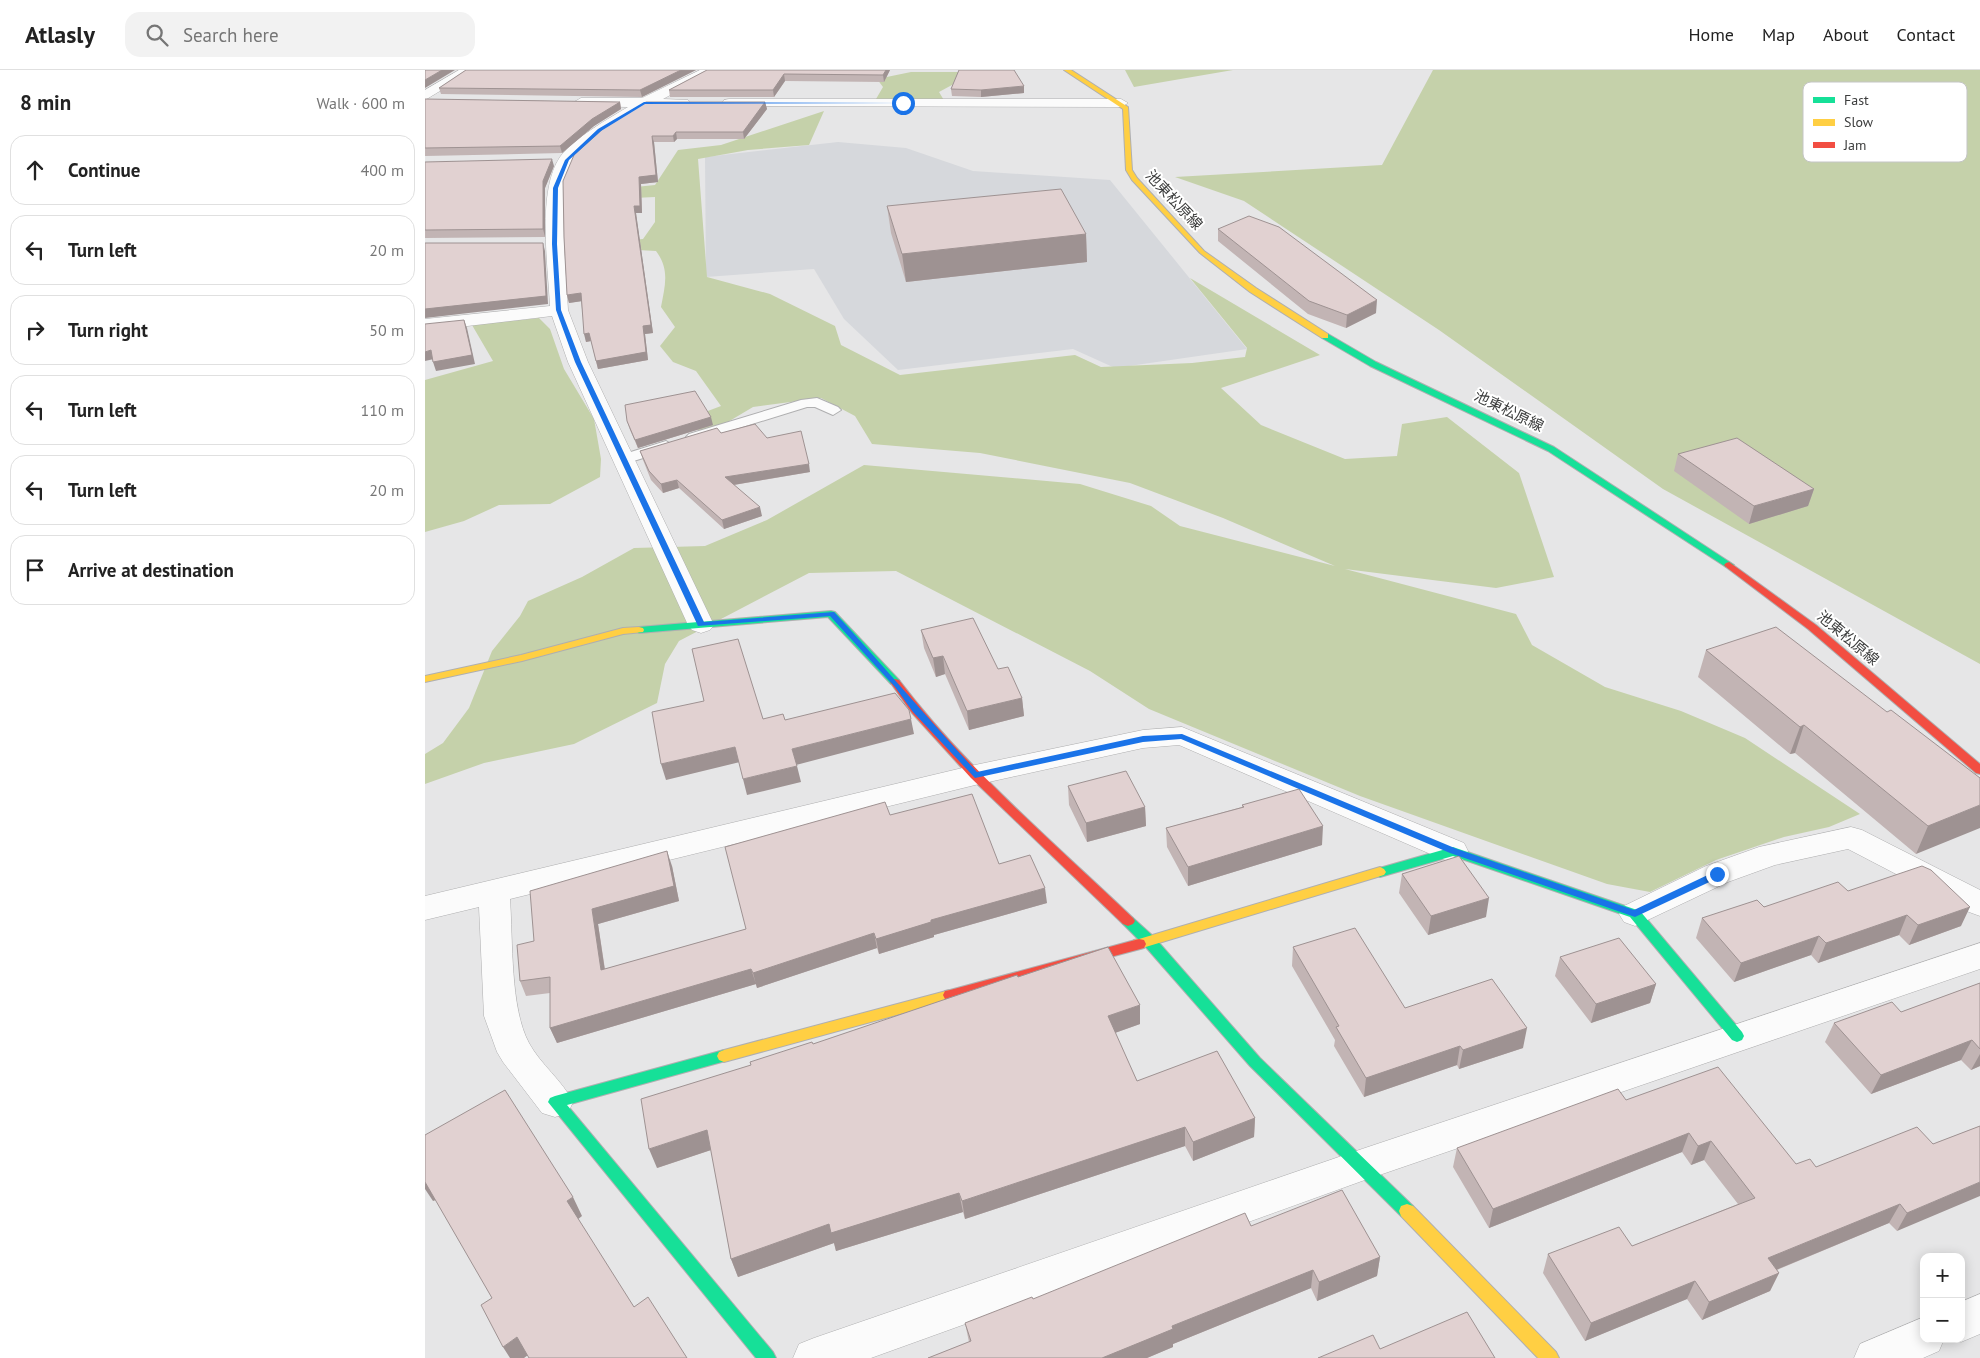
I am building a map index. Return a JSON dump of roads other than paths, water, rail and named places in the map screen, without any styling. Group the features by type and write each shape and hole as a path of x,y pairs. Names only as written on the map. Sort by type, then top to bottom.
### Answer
{"street":[{"path":"425,98 469,70"},
{"path":"701,625 578,362 559,310 555,244 555,188 567,160 600,130 644,103 710,70"},
{"path":"1067,70 1121,104"},
{"path":"425,98 445,100"},
{"path":"565,102 694,103"},
{"path":"714,103 1121,104"},
{"name":"池東松原線","path":"1121,104 1126,108 1129,125 1129,170 1134,179 1202,252 1253,290 1314,330 1373,364 1551,448 1720,558 1812,627 1980,770"},
{"path":"548,160 567,160"},
{"path":"535,244 555,244"},
{"path":"425,326 559,310"},
{"path":"425,679 522,658 623,630 831,614 898,686 916,710 975,775 1149,941 1255,1062 1362,1165 1550,1358"},
{"path":"425,908 975,775 1143,739 1182,736 1453,851 1635,914 1737,1036"},
{"path":"1635,914 1717,874 1770,855 1851,838 1980,904"},
{"path":"555,1102 1149,941 1453,851"},
{"path":"493,893 501,1016 515,1052 767,1358"},
{"path":"814,1358 1362,1165 1737,1036 1980,956"},
{"path":"1965,1320 1980,1314"},
{"path":"1875,1358 1920,1340"}],"lane":[{"path":"624,458 806,403 817,402 833,410"}]}
